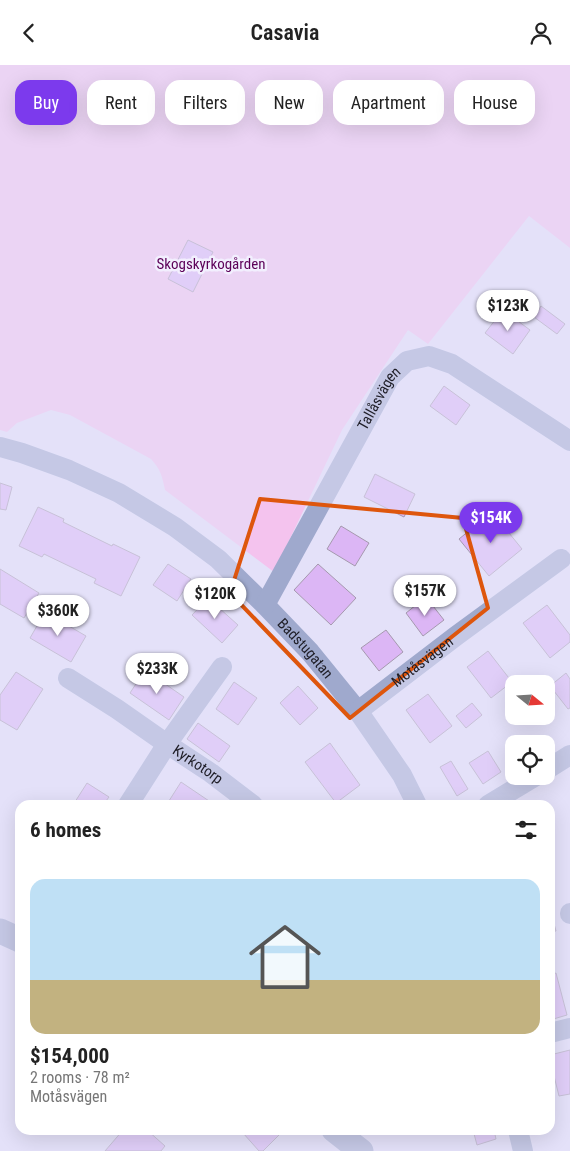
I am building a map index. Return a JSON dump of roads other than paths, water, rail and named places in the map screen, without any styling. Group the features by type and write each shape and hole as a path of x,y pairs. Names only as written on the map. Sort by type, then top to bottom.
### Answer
{"street":[{"name":"Tallåsvägen","path":"265,605 390,377 406,361 430,356 452,364 570,441"},
{"name":"Badstugatan","path":"0,447 69,470 119,493 175,527 218,559 310,652 358,711 402,775 414,800"},
{"name":"Motåsvägen","path":"358,711 561,559"},
{"name":"Kyrkotorp","path":"131,800 167,744 222,667"},
{"name":"Kyrkotorp","path":"68,678 211,773 246,800"},
{"path":"555,764 570,755"},
{"path":"496,800 521,785"},
{"path":"0,931 15,938"},
{"path":"555,1032 570,1028"},
{"path":"340,1135 361,1151"},
{"path":"519,1135 523,1151"}],"park label":[{"name":"Skogskyrkogården","path":"211,264"}]}
